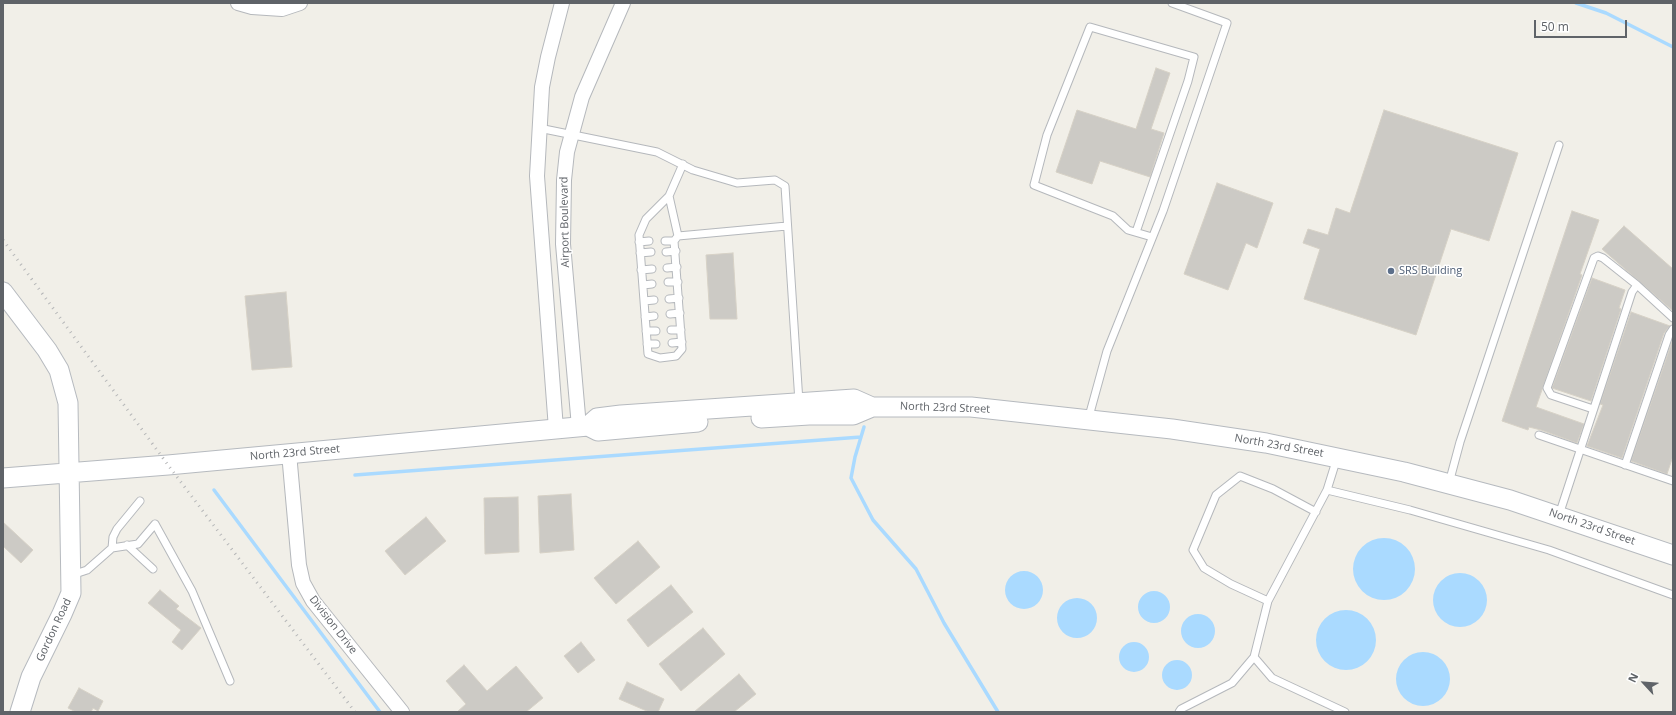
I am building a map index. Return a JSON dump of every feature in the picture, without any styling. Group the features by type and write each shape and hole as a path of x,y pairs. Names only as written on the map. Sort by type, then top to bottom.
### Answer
{"main road":[{"name":"Gordon Road","path":"3,292 47,350 63,379 68,403 71,575 69,599 31,677 20,712"},
{"name":"North 23rd Street","path":"583,427 597,418 621,415 799,402 854,399 872,407"},
{"name":"North 23rd Street","path":"3,478 168,465 583,427 598,431 809,415 853,415 872,407 971,407 1196,432 1266,443 1338,457 1449,483 1558,515 1673,555"}],"street":[{"path":"238,3 252,7 282,9 300,3"},
{"name":"Airport Boulevard","path":"556,430 538,203 539,128 542,87 562,3"},
{"name":"Airport Boulevard","path":"583,427 563,244 564,180 571,133 582,97 623,3"},
{"name":"Division Drive","path":"289,454 299,565 303,583 313,601 402,712"}],"lane":[{"path":"1088,420 1107,351 1152,237 1227,23 1172,3"},
{"path":"1136,232 1188,81 1194,57 1090,27 1047,135 1034,185 1114,216 1128,230 1152,237"},
{"path":"539,128 571,133 658,152 693,170 737,183 775,180 785,186 799,402"},
{"path":"1449,483 1460,442 1559,145"},
{"path":"669,196 676,238 682,349 676,356 660,358 648,354 638,235 646,219 669,196 683,164"},
{"path":"665,241 676,238 787,226"},
{"path":"639,242 649,242"},
{"path":"666,252 676,251"},
{"path":"640,253 651,252"},
{"path":"1593,409 1551,395 1547,388 1594,258 1598,256 1603,258 1637,285 1673,318"},
{"path":"667,268 677,267"},
{"path":"641,270 652,269"},
{"path":"668,282 678,282"},
{"path":"643,285 652,284"},
{"path":"1558,515 1632,292 1637,285"},
{"path":"669,299 679,298"},
{"path":"644,301 654,300"},
{"path":"670,314 680,313"},
{"path":"645,317 654,316"},
{"path":"1625,465 1669,335 1673,329"},
{"path":"671,330 681,330"},
{"path":"646,331 656,331"},
{"path":"672,343 682,342"},
{"path":"647,344 656,344"},
{"path":"1539,435 1580,448 1625,465 1672,478"},
{"path":"1179,712 1181,708 1232,683 1254,657 1268,601 1327,490 1338,457"},
{"path":"1268,601 1231,584 1204,568 1193,550 1216,495 1240,476 1273,489 1316,512"},
{"path":"1327,490 1410,510 1549,550 1673,595"},
{"path":"112,548 113,537 117,530 140,501"},
{"path":"71,575 87,570 112,548 138,544 155,524 192,591 230,682"},
{"path":"127,545 153,569"},
{"path":"1254,657 1272,678 1344,712"}],"water":[{"path":"1378,538 1390,538 1406,547 1413,557 1415,569 1413,581 1406,591 1390,600 1378,600 1367,595 1358,586 1353,575 1353,563 1358,552 1367,543"},
{"path":"1024,571 1034,574 1040,580 1043,590 1040,600 1034,606 1024,609 1014,606 1008,600 1005,590 1008,580 1014,574"},
{"path":"1460,573 1470,575 1479,581 1485,590 1487,600 1485,610 1479,619 1470,625 1460,627 1450,625 1441,619 1435,610 1433,600 1435,590 1441,581 1450,575"},
{"path":"1154,591 1160,592 1167,598 1170,607 1169,613 1163,620 1154,623 1148,622 1141,616 1138,607 1139,601 1145,594"},
{"path":"1077,598 1085,600 1091,604 1095,610 1097,618 1095,626 1091,632 1085,636 1077,638 1069,636 1063,632 1059,626 1057,618 1059,610 1063,604 1069,600"},
{"path":"1346,610 1362,615 1367,619 1371,624 1376,640 1371,656 1367,661 1362,665 1346,670 1330,665 1325,661 1321,656 1316,640 1321,624 1325,619 1330,615"},
{"path":"1198,614 1210,619 1215,631 1210,643 1198,648 1186,643 1181,631 1186,619"},
{"path":"1134,642 1144,647 1149,657 1144,667 1134,672 1124,667 1119,657 1124,647"},
{"path":"1418,652 1428,652 1438,656 1446,664 1450,674 1450,684 1446,694 1438,702 1428,706 1418,706 1408,702 1400,694 1396,684 1396,674 1400,664 1408,656"},
{"path":"1177,660 1188,664 1192,675 1188,686 1177,690 1166,686 1162,675 1166,664"}],"building":[{"path":"1156,68 1170,73 1151,129 1164,133 1150,177 1100,161 1092,184 1056,172 1077,110 1136,129"},
{"path":"1384,110 1518,153 1489,241 1451,229 1416,335 1304,299 1320,249 1303,243 1308,229 1328,235 1336,208 1350,213"},
{"path":"1217,183 1273,203 1257,248 1246,243 1228,290 1184,274"},
{"path":"1572,211 1599,220 1580,274 1582,275 1536,407 1584,424 1577,443 1541,430 1529,427 1528,430 1502,421"},
{"path":"1624,226 1673,269 1673,311 1602,249"},
{"path":"733,253 737,319 710,319 706,255"},
{"path":"1592,278 1625,290 1619,308 1621,309 1591,401 1552,388"},
{"path":"286,292 292,367 252,370 245,296"},
{"path":"1631,312 1670,326 1664,333 1622,458 1587,446 1603,405 1600,404"},
{"path":"1673,339 1673,456 1667,474 1631,461"},
{"path":"571,494 574,550 540,553 538,496"},
{"path":"518,497 519,552 485,554 484,498"},
{"path":"426,517 446,541 405,575 385,551"},
{"path":"3,522 33,550 21,563 3,546"},
{"path":"638,541 660,567 616,604 594,578"},
{"path":"671,585 693,612 648,647 627,620"},
{"path":"160,590 179,606 176,609 201,628 182,650 172,642 181,630 148,603"},
{"path":"703,628 725,654 681,691 659,664"},
{"path":"581,642 595,660 578,673 564,656"},
{"path":"464,665 487,691 516,666 543,698 526,712 457,712 466,704 446,681"},
{"path":"739,674 756,694 734,712 694,712"},
{"path":"627,682 664,699 658,712 649,712 619,699"},
{"path":"79,688 103,701 98,711 93,708 91,712 76,712 68,708"}],"waterway":[{"path":"1576,3 1606,13 1673,47"},
{"path":"864,427 855,457 851,478 873,520 916,569 944,623 998,712"},
{"path":"355,475 861,437"},
{"path":"214,490 380,712"}],"railway":[{"path":"3,240 168,465 355,712"}],"place":[{"name":"SRS Building","path":"1391,271"}]}
